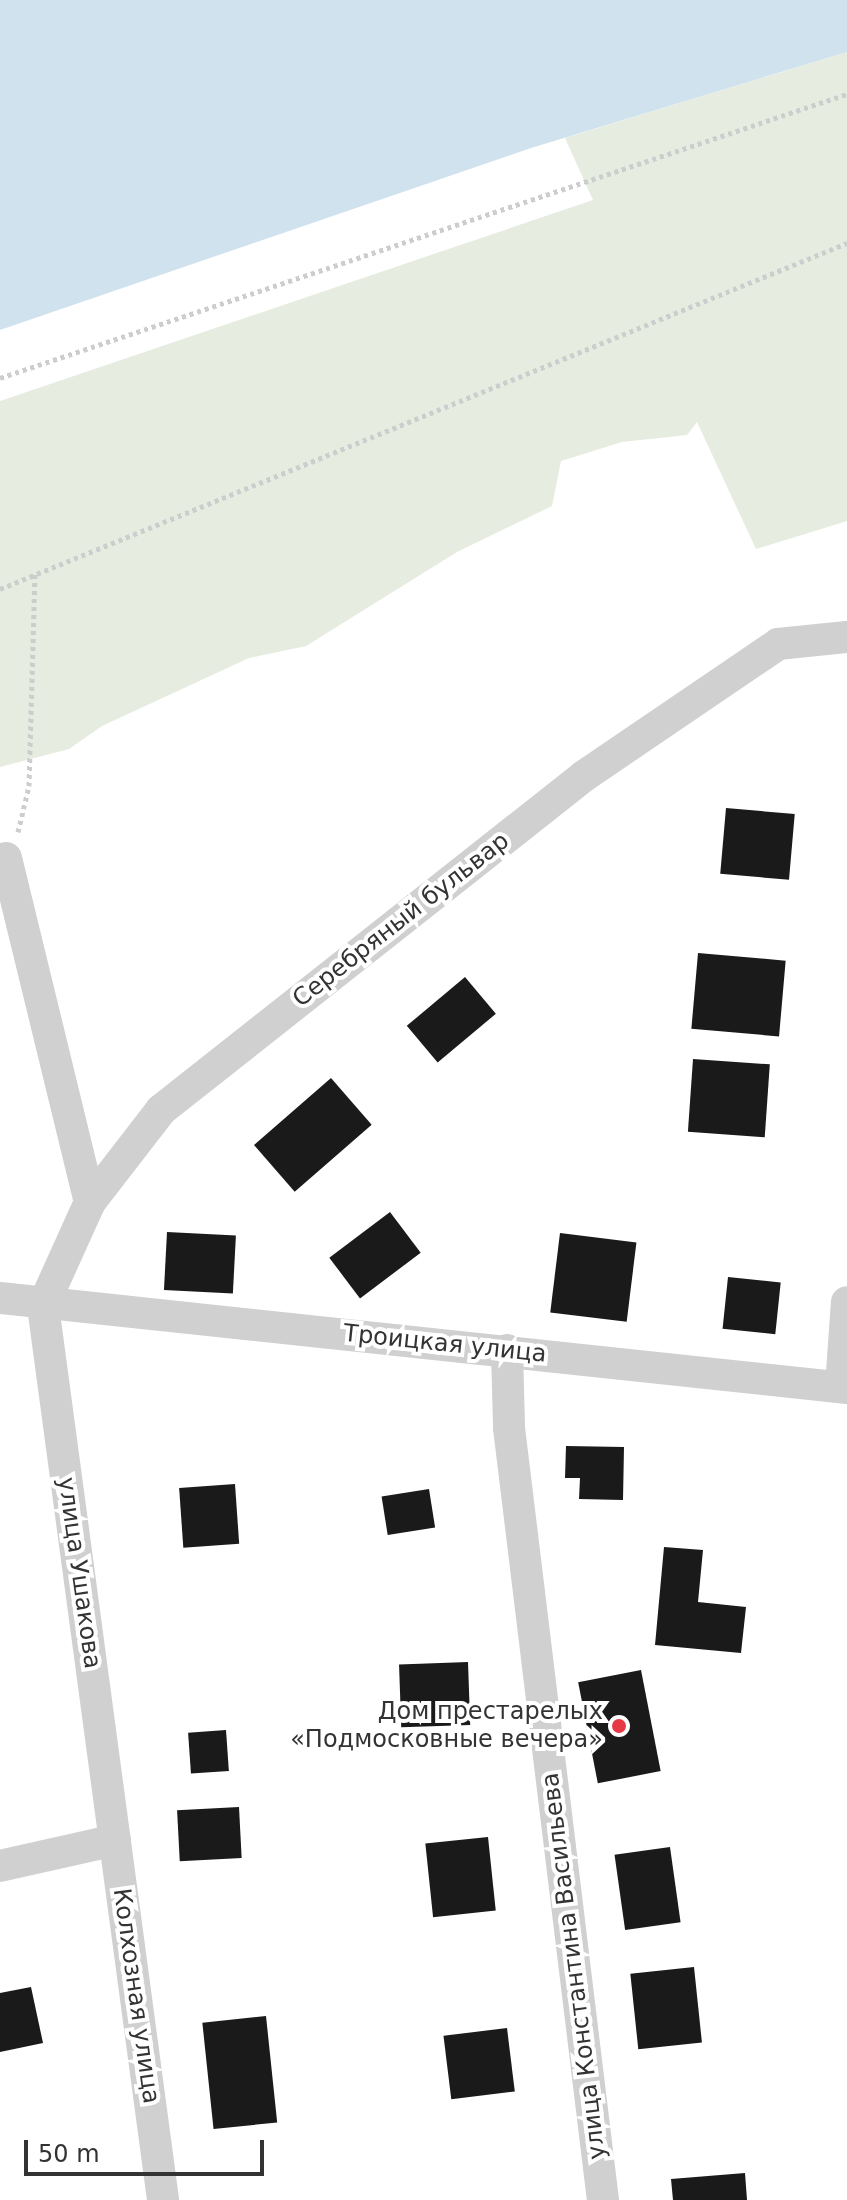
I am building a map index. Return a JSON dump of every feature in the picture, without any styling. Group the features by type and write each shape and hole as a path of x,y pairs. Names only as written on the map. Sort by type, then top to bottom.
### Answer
{"street":[{"name":"Серебряный бульвар","path":"43,1306 90,1202 161,1110 584,776 778,644 847,637"},
{"path":"6,858 90,1202"},
{"name":"Троицкая улица","path":"0,1298 43,1306 507,1350 844,1387"},
{"path":"844,1387 847,1302"},
{"name":"улица Ушакова","path":"43,1306 115,1840"},
{"name":"улица Константина Васильева","path":"507,1350 509,1428 603,2200"},
{"path":"0,1866 115,1840"},
{"name":"Колхозная улица","path":"115,1840 163,2200"}],"path":[{"path":"0,378 847,94"},
{"path":"0,589 847,243"},
{"path":"6,858 23,820 29,786 35,574"}],"shaded area":[{"path":"847,52 847,521 756,549 697,422 687,435 622,442 561,461 552,506 457,552 306,646 249,658 102,726 69,749 0,767 0,401 593,200 565,138"}],"water":[{"path":"0,0 847,0 847,52 531,148 0,330"}],"building":[{"path":"726,808 795,814 789,880 720,874"},
{"path":"698,953 786,961 779,1036 691,1029"},
{"path":"465,977 496,1014 438,1063 407,1026"},
{"path":"693,1059 770,1064 765,1137 688,1132"},
{"path":"331,1078 372,1125 295,1192 254,1145"},
{"path":"390,1212 421,1253 360,1298 329,1258"},
{"path":"167,1232 236,1236 233,1294 164,1290"},
{"path":"560,1233 636,1242 627,1322 550,1312"},
{"path":"728,1277 781,1283 775,1334 723,1329"},
{"path":"566,1446 624,1447 623,1500 579,1499 580,1478 565,1478"},
{"path":"235,1484 239,1544 183,1548 179,1488"},
{"path":"429,1489 435,1528 388,1535 382,1497"},
{"path":"664,1547 703,1550 698,1602 746,1607 741,1653 655,1645"},
{"path":"468,1662 470,1725 401,1727 399,1664"},
{"name":"Дом престарелых «Подмосковные вечера»","path":"641,1670 661,1771 598,1783 578,1682"},
{"path":"226,1730 229,1771 191,1774 188,1733"},
{"path":"239,1807 242,1858 180,1861 177,1810"},
{"path":"488,1837 496,1911 433,1917 425,1844"},
{"path":"670,1847 681,1922 625,1930 615,1855"},
{"path":"694,1967 702,2043 638,2049 630,1974"},
{"path":"31,1987 43,2043 0,2052 0,1993"},
{"path":"266,2016 277,2122 214,2129 202,2023"},
{"path":"507,2028 515,2092 451,2099 443,2036"},
{"path":"745,2173 747,2200 673,2200 671,2179"}],"place":[{"name":"Дом престарелых «Подмосковные вечера»","path":"619,1726"}]}
